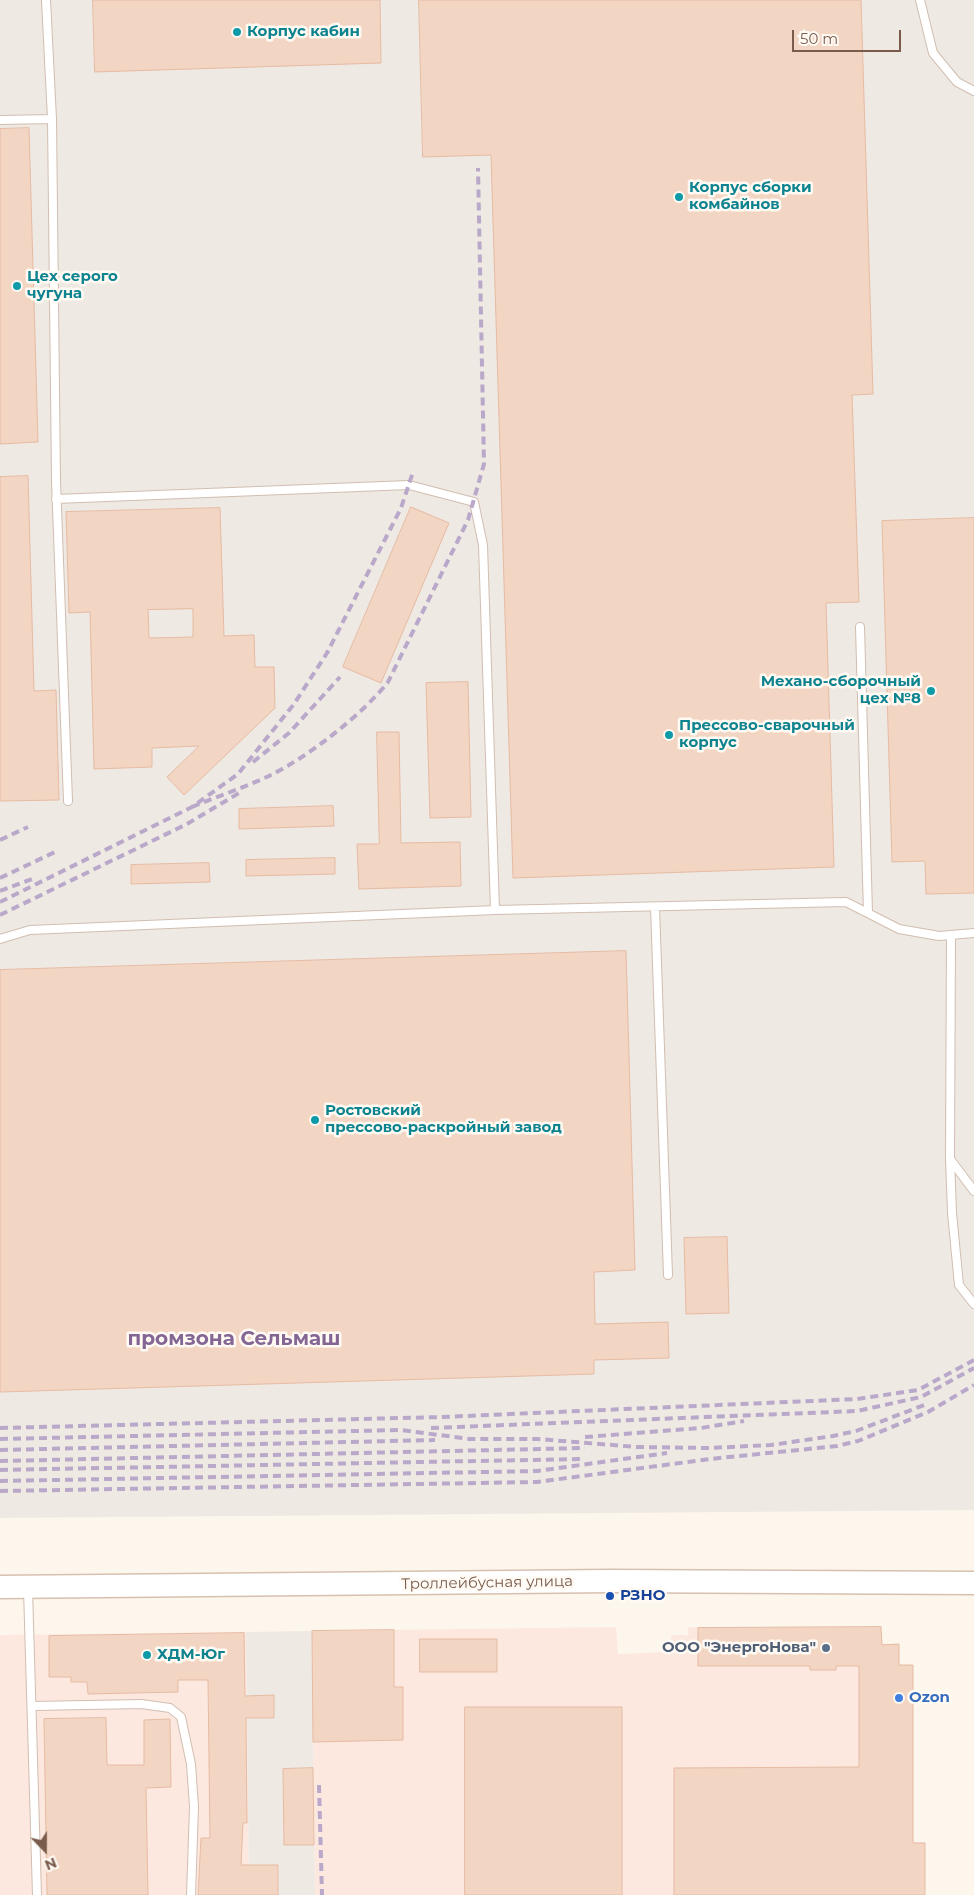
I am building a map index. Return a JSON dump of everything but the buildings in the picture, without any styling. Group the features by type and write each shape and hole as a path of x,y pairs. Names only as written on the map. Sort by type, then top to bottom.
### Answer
{"main road":[{"name":"Троллейбусная улица","path":"0,1587 611,1581 974,1583"}],"lane":[{"path":"46,0 52,118 56,498 68,801"},
{"path":"920,0 933,53 956,82 974,91"},
{"path":"0,120 52,118"},
{"path":"56,498 409,485 474,502 483,545 495,910"},
{"path":"860,628 868,913"},
{"path":"0,939 30,930 495,910 846,902 899,929 939,936 974,933"},
{"path":"655,906 668,1275"},
{"path":"951,935 950,1158 959,1285 974,1304"},
{"path":"950,1158 974,1191"},
{"path":"28,1587 33,1706 37,1895"},
{"path":"33,1706 142,1704 170,1708 182,1717 191,1764 194,1806 191,1895"}],"shaded area":[{"path":"0,0 974,0 974,1510 0,1518"},
{"path":"616,1627 618,1654 672,1652 671,1635 688,1635 688,1627 881,1627 882,1644 899,1644 899,1665 913,1665 913,1842 925,1843 925,1895 315,1895 312,1631"},
{"path":"312,1631 315,1895 249,1895 246,1632"},
{"path":"246,1632 249,1895 0,1895 0,1635"}],"railway":[{"path":"192,807 286,767 334,734 377,695 388,682 468,520 484,464 478,168"},
{"path":"0,902 192,807 238,774 294,704 327,653 401,508 413,472"},
{"path":"253,762 289,733 340,677"},
{"path":"0,915 187,824 239,793"},
{"path":"0,840 28,827"},
{"path":"0,878 55,852"},
{"path":"0,891 35,878"},
{"path":"0,1428 442,1417 857,1399 918,1390 974,1360"},
{"path":"431,1428 857,1411 921,1397 974,1368"},
{"path":"0,1491 537,1482 710,1459 837,1446 858,1441 928,1412 974,1385"},
{"path":"0,1439 401,1430 470,1439 538,1439 637,1447 709,1448 771,1445 833,1436 856,1431 927,1404"},
{"path":"585,1437 701,1428 744,1421"},
{"path":"0,1450 435,1440"},
{"path":"0,1461 585,1448"},
{"path":"0,1481 537,1471 667,1453"},
{"path":"0,1470 580,1459"},
{"path":"319,1785 322,1895"}],"place":[{"name":"Корпус кабин","path":"237,32"},
{"name":"Корпус сборки комбайнов","path":"679,197"},
{"name":"Цех серого чугуна","path":"17,286"},
{"name":"Механо-сборочный цех №8","path":"931,691"},
{"name":"Прессово-сварочный корпус","path":"669,735"},
{"name":"Ростовский прессово-раскройный завод","path":"315,1120"},
{"name":"РЗНО","path":"610,1596"},
{"name":"ООО \"ЭнергоНова\"","path":"826,1648"},
{"name":"ХДМ-Юг","path":"147,1655"},
{"name":"Ozon","path":"899,1698"}],"district":[{"name":"промзона Сельмаш","path":"234,1339"}]}
